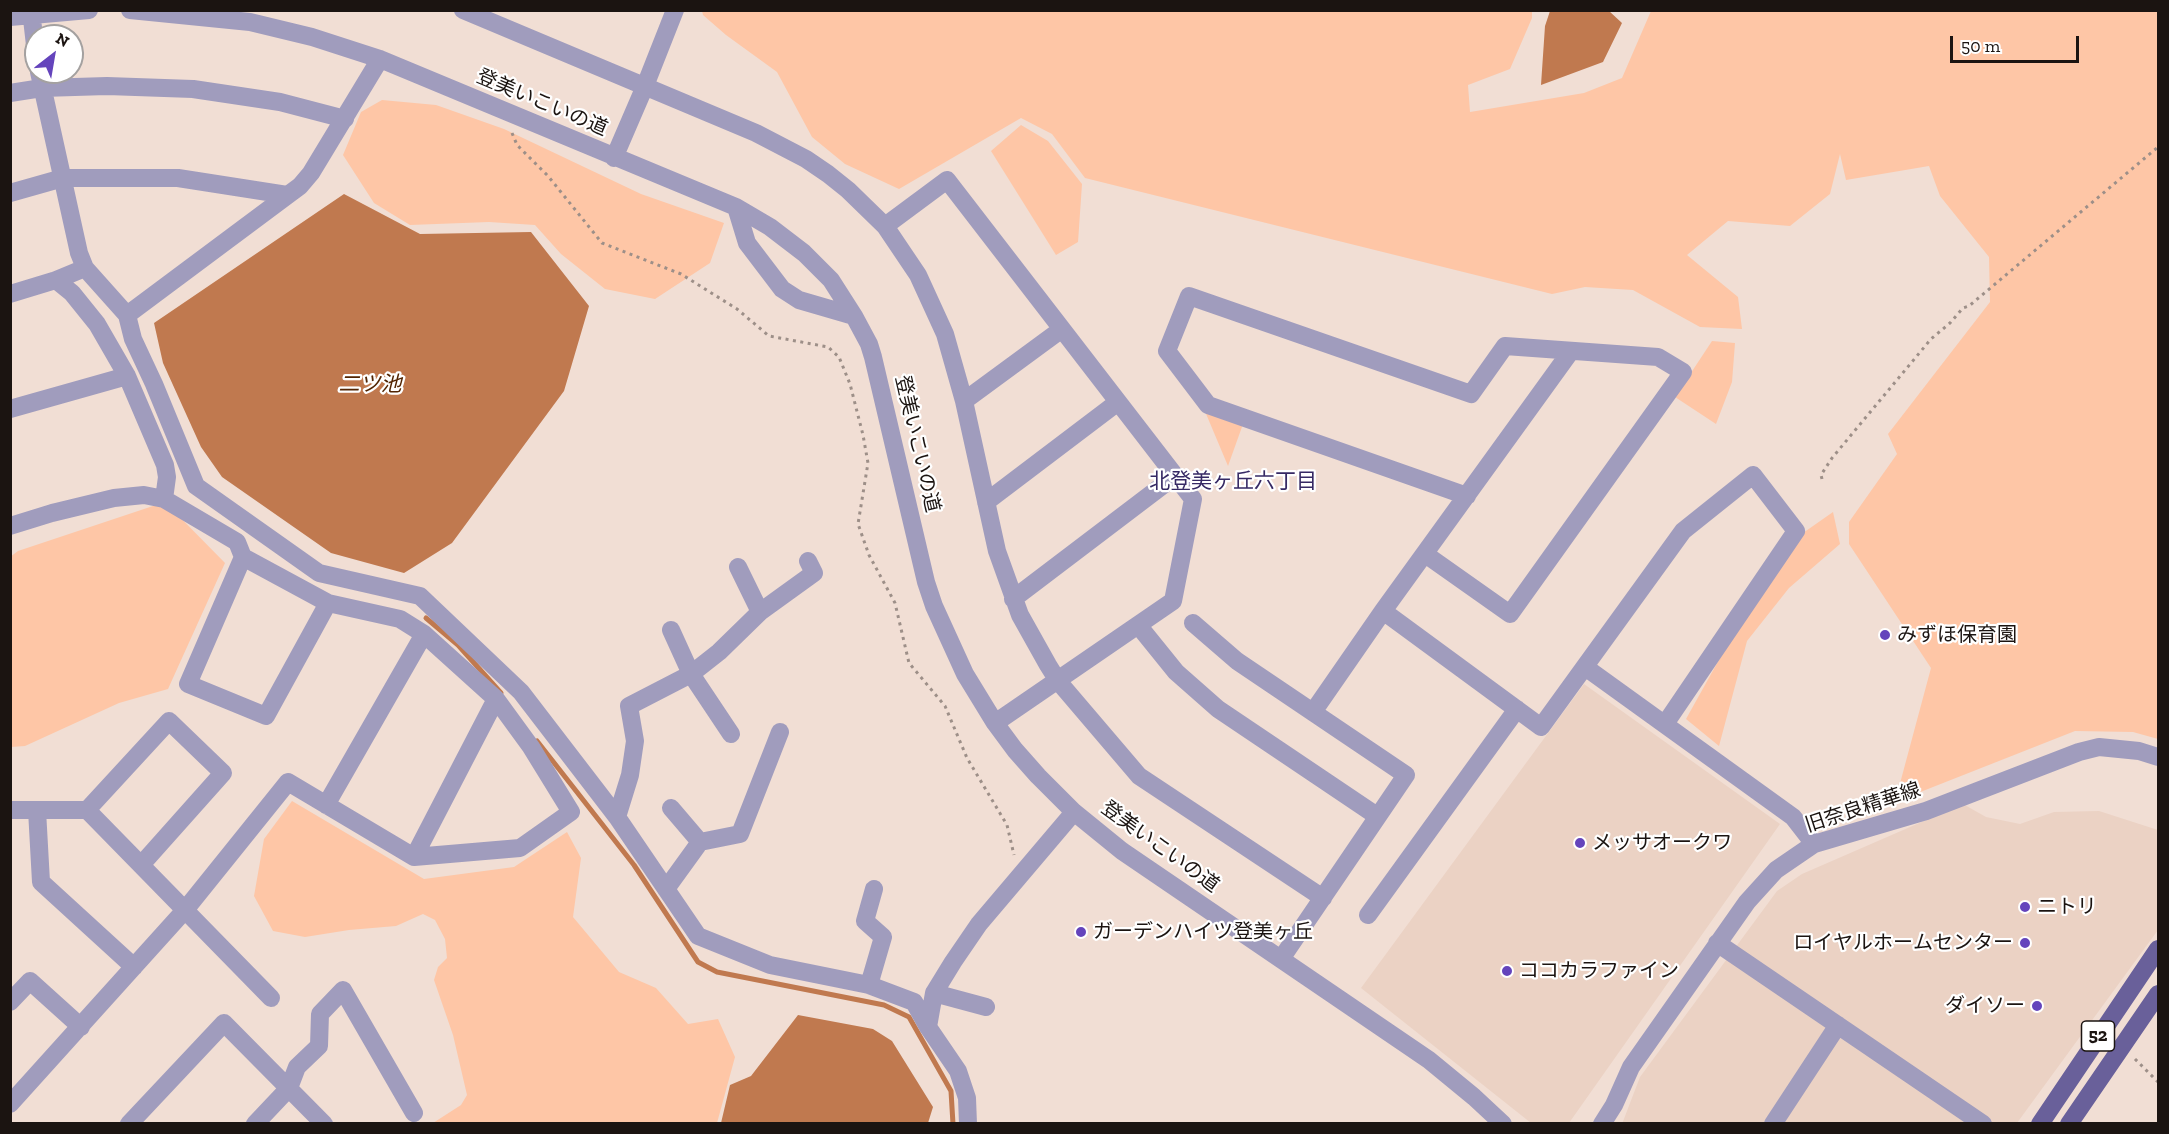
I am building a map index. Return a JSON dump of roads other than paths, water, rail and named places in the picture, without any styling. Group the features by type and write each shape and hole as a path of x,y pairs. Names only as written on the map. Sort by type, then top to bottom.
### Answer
{"main road":[{"name":"52","path":"2040,1124 2158,949"},
{"name":"52","path":"2069,1124 2158,994"}],"street":[{"path":"10,17 31,13 89,10"},
{"name":"登美いこいの道","path":"130,10 250,22 312,37 380,59 736,207 770,227 804,253 831,280 854,316 873,357 926,582 957,660 995,723 1038,776 1074,812 1122,851 1429,1060 1503,1124"},
{"path":"463,10 489,16 756,133 806,159 848,190 885,226 918,275 936,313 964,401 997,551 1013,599 1028,631 1058,681 1139,776 1323,898"},
{"path":"614,158 675,10"},
{"path":"127,315 300,186 311,173 380,59"},
{"path":"10,93 31,84"},
{"path":"41,84 79,253 85,268 127,315 133,339 196,486 231,508 319,573 420,596 521,692 616,817 698,936 770,965 869,985 914,1002 958,1071 967,1098 968,1124"},
{"path":"84,84 193,89 280,102 345,119"},
{"path":"10,193 63,178 178,178 287,195"},
{"path":"885,226 947,180 1193,499 1173,601 995,723"},
{"path":"736,207 747,243 782,289 799,300 854,316"},
{"path":"10,294 56,280 85,268"},
{"path":"56,280 72,293 97,324 127,376 165,465 167,477 164,499"},
{"path":"1425,554 1510,614 1683,372 1658,357 1505,346 1471,394 1189,296 1167,351 1208,405 1467,496"},
{"path":"964,401 1062,329"},
{"path":"1313,712 1571,351"},
{"path":"10,409 127,376"},
{"path":"986,502 1118,402"},
{"path":"1383,611 1541,727 1683,531 1753,475 1796,531 1665,724"},
{"path":"1013,599 1175,476"},
{"path":"10,526 114,498 144,495 164,499 237,542 243,557 328,603 400,619 424,634 496,699 531,747 571,812 520,848 414,857 288,782 185,910 10,1104"},
{"path":"243,557 188,684 266,716 328,603"},
{"path":"616,817 630,775 635,741 629,706 691,674 719,652 760,612 814,573 808,561"},
{"path":"738,567 760,612"},
{"path":"1193,623 1237,661 1406,774 1281,959"},
{"path":"1138,626 1176,672 1218,709 1377,816"},
{"path":"671,630 691,674 731,734"},
{"path":"326,805 424,634"},
{"path":"1585,668 1793,817 1814,844"},
{"path":"414,857 496,699"},
{"path":"1368,915 1517,709"},
{"path":"87,810 169,722 223,773 141,865"},
{"path":"666,889 700,842 740,834 780,732"},
{"name":"旧奈良精華線","path":"1602,1124 1614,1105 1631,1067 1747,902 1776,870 1814,844 1926,811 2079,752 2099,747 2158,757"},
{"path":"671,808 700,842"},
{"path":"10,810 87,810 271,998"},
{"path":"37,810 41,882 134,968"},
{"path":"928,1027 934,993 979,924 1019,874 1074,812"},
{"path":"869,985 883,937 865,921 874,889"},
{"path":"1717,943 1983,1124"},
{"path":"10,1002 30,981 81,1027"},
{"path":"255,1124 289,1088 297,1067 319,1046 320,1014 343,990 414,1113"},
{"path":"934,993 986,1007"},
{"path":"129,1124 224,1023 324,1124"},
{"path":"1773,1124 1838,1025"}],"water":[{"path":"1550,11 1609,11 1622,23 1603,62 1541,85 1545,26"},
{"name":"二ツ池","path":"344,194 420,234 531,232 589,306 564,391 452,543 404,573 331,553 222,477 201,447 163,363 154,323"},
{"path":"798,1015 873,1029 892,1041 933,1107 928,1123 721,1123 730,1085 751,1076"}],"waterway":[{"path":"426,618 458,645 501,693"},
{"path":"537,741 634,865 698,962 717,972 884,1005 909,1017 951,1091 953,1124"}],"place":[{"name":"みずほ保育園","path":"1885,635"},
{"name":"メッサオークワ","path":"1580,843"},
{"name":"ニトリ","path":"2025,907"},
{"name":"ガーデンハイツ登美ヶ丘","path":"1081,932"},
{"name":"ロイヤルホームセンター","path":"2025,943"},
{"name":"ココカラファイン","path":"1507,971"},
{"name":"ダイソー","path":"2037,1006"}],"district":[{"name":"北登美ヶ丘六丁目","path":"1233,482"}]}
